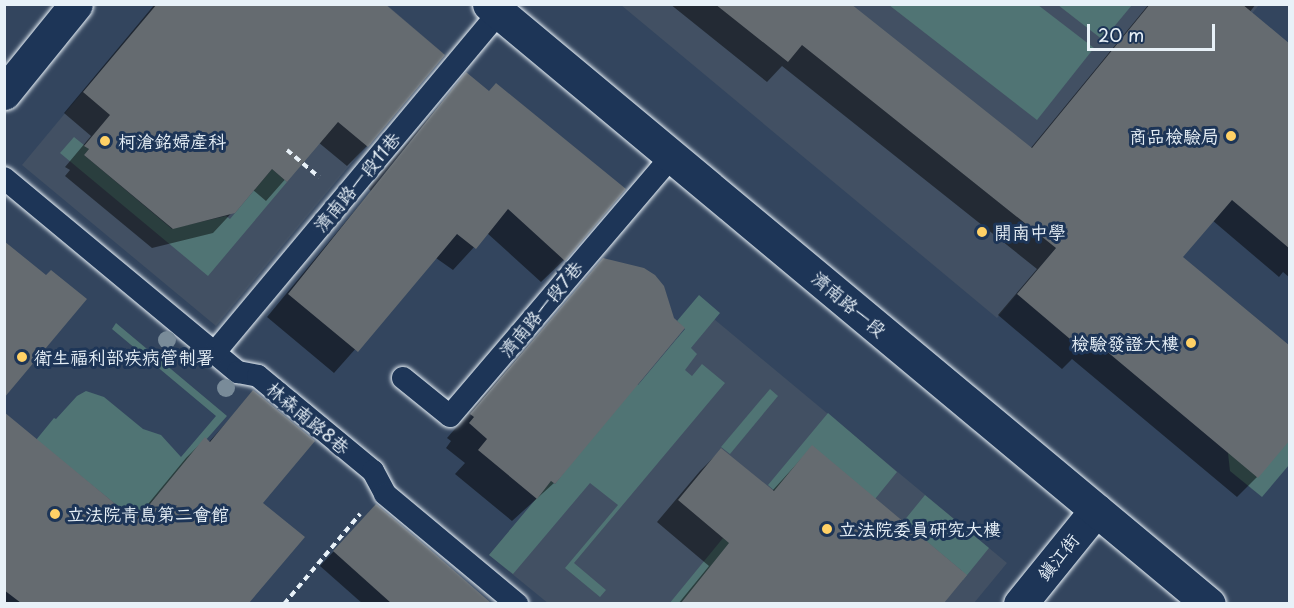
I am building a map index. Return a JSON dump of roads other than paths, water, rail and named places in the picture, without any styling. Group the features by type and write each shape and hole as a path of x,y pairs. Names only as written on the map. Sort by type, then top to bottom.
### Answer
{"street":[{"path":"4,93 76,4"},
{"name":"濟南路一段","path":"494,8 1209,603"},
{"name":"鎮江街","path":"1020,603 1096,510"}],"lane":[{"name":"濟南路一段11巷","path":"215,352 344,198 494,8"},
{"name":"濟南路一段7巷","path":"402,378 450,416 672,156"},
{"name":"林森南路8巷","path":"4,178 238,372 258,376 373,471 381,488 517,603"}],"place":[{"name":"商品檢驗局","path":"1231,136"},
{"name":"柯滄銘婦產科","path":"105,141"},
{"name":"開南中學","path":"982,232"},
{"name":"檢驗發證大樓","path":"1191,343"},
{"name":"衛生福利部疾病管制署","path":"22,357"},
{"name":"立法院青島第二會館","path":"55,514"},
{"name":"立法院委員研究大樓","path":"827,529"}]}
